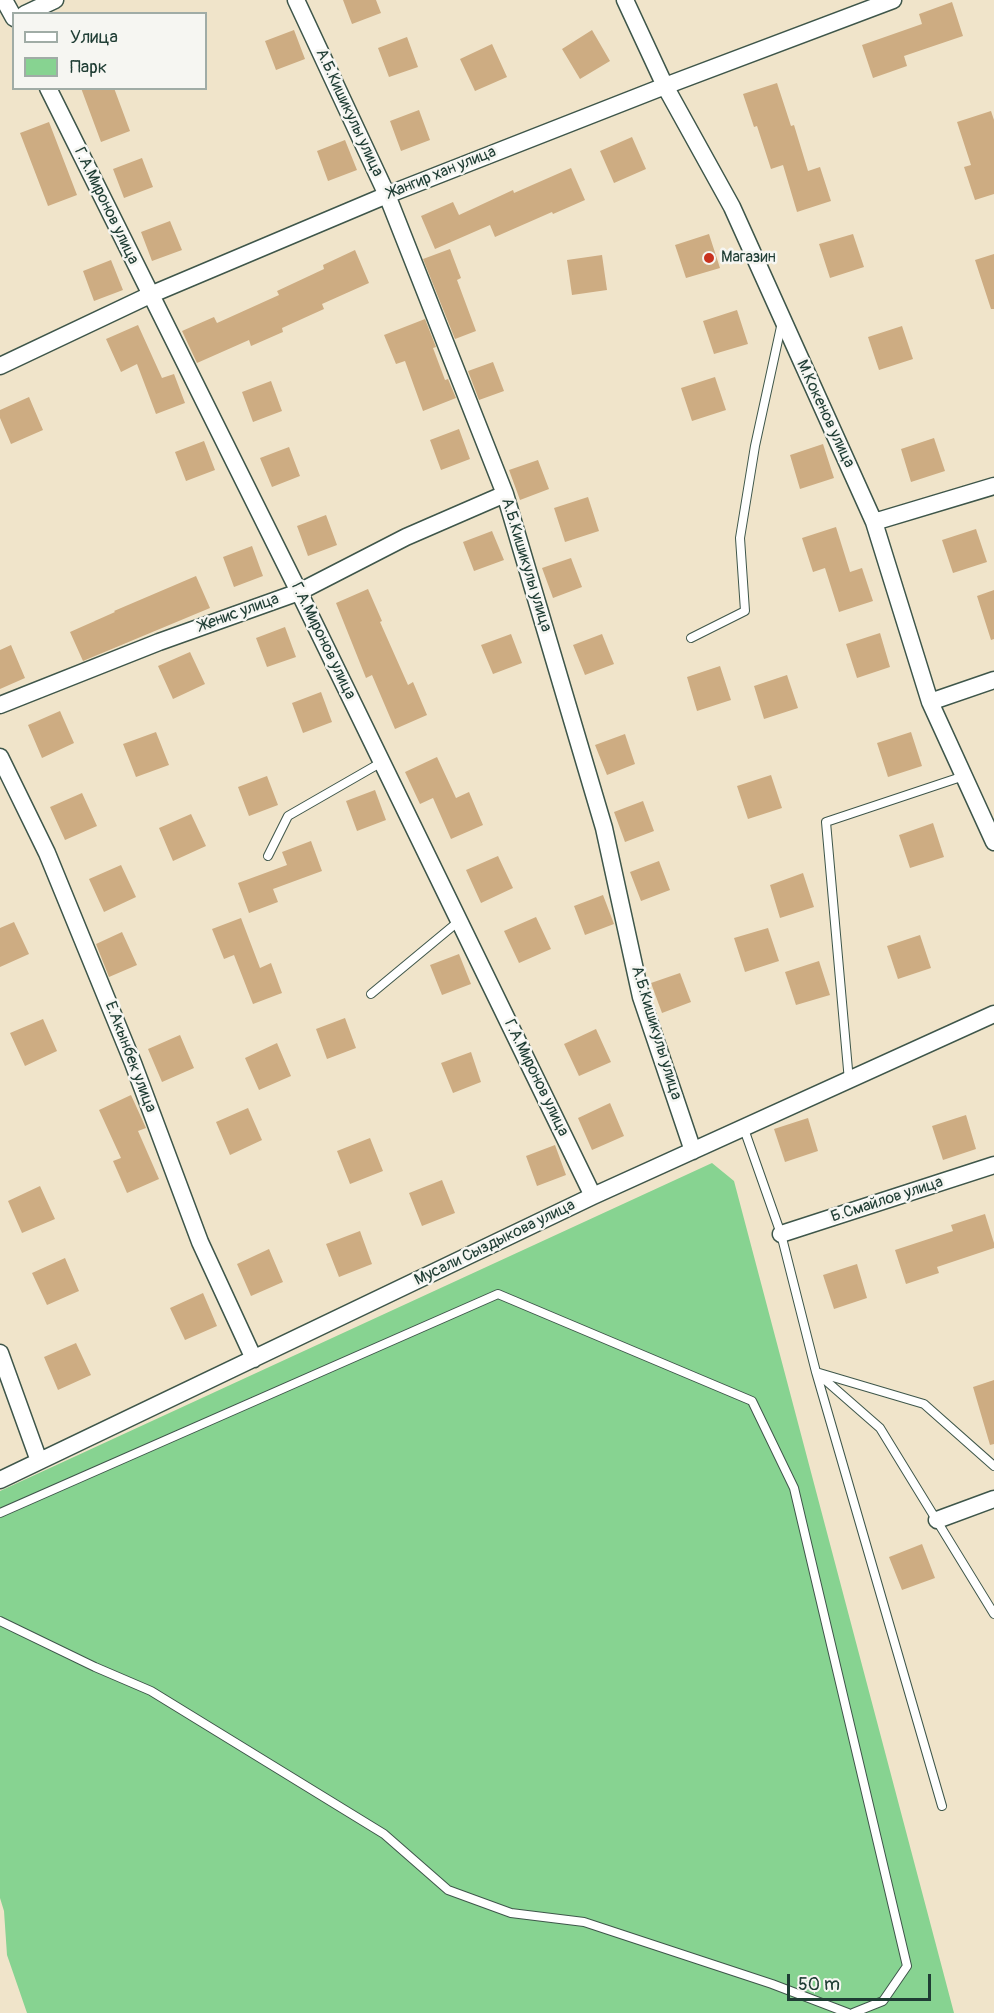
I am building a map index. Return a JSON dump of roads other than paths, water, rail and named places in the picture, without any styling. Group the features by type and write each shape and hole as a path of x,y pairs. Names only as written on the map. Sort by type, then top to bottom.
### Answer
{"street":[{"path":"4,0 12,14"},
{"path":"29,12 55,0"},
{"name":"А.Б.Кишикулы улица","path":"296,0 387,195 505,494 604,828 641,997 693,1151"},
{"name":"М.Кокенов улица","path":"625,0 665,86 732,207 874,522 930,702 994,842"},
{"name":"Жангир хан улица","path":"0,366 150,295 387,195 893,0"},
{"name":"Г.А.Миронов улица","path":"49,90 299,592 593,1196"},
{"path":"874,522 994,486"},
{"name":"Женис улица","path":"0,705 159,642 299,592 406,537 505,494"},
{"path":"930,702 994,680"},
{"name":"Е.Акынбек улица","path":"0,757 47,853 133,1063 200,1242 254,1359"},
{"name":"Мусали Сыздыкова улица","path":"0,1480 593,1196 994,1014"},
{"name":"Б.Смайлов улица","path":"781,1234 994,1165"},
{"path":"0,1353 39,1461"},
{"path":"937,1520 994,1499"}],"lane":[{"path":"691,638 745,611 740,538 755,446 782,320"},
{"path":"268,856 288,816 382,762"},
{"path":"849,1081 826,822 964,776"},
{"path":"371,994 459,921"},
{"path":"744,1129 781,1234 816,1372 942,1806"},
{"path":"0,1513 498,1294 752,1401 794,1488 907,1966 883,2001 853,2013"},
{"path":"816,1372 924,1404 994,1466"},
{"path":"816,1372 880,1428 994,1614"},
{"path":"0,1621 151,1691 384,1834 448,1890 511,1913 585,1923 772,1984 848,2013"}],"place":[{"name":"Магазин","path":"709,258"}]}
